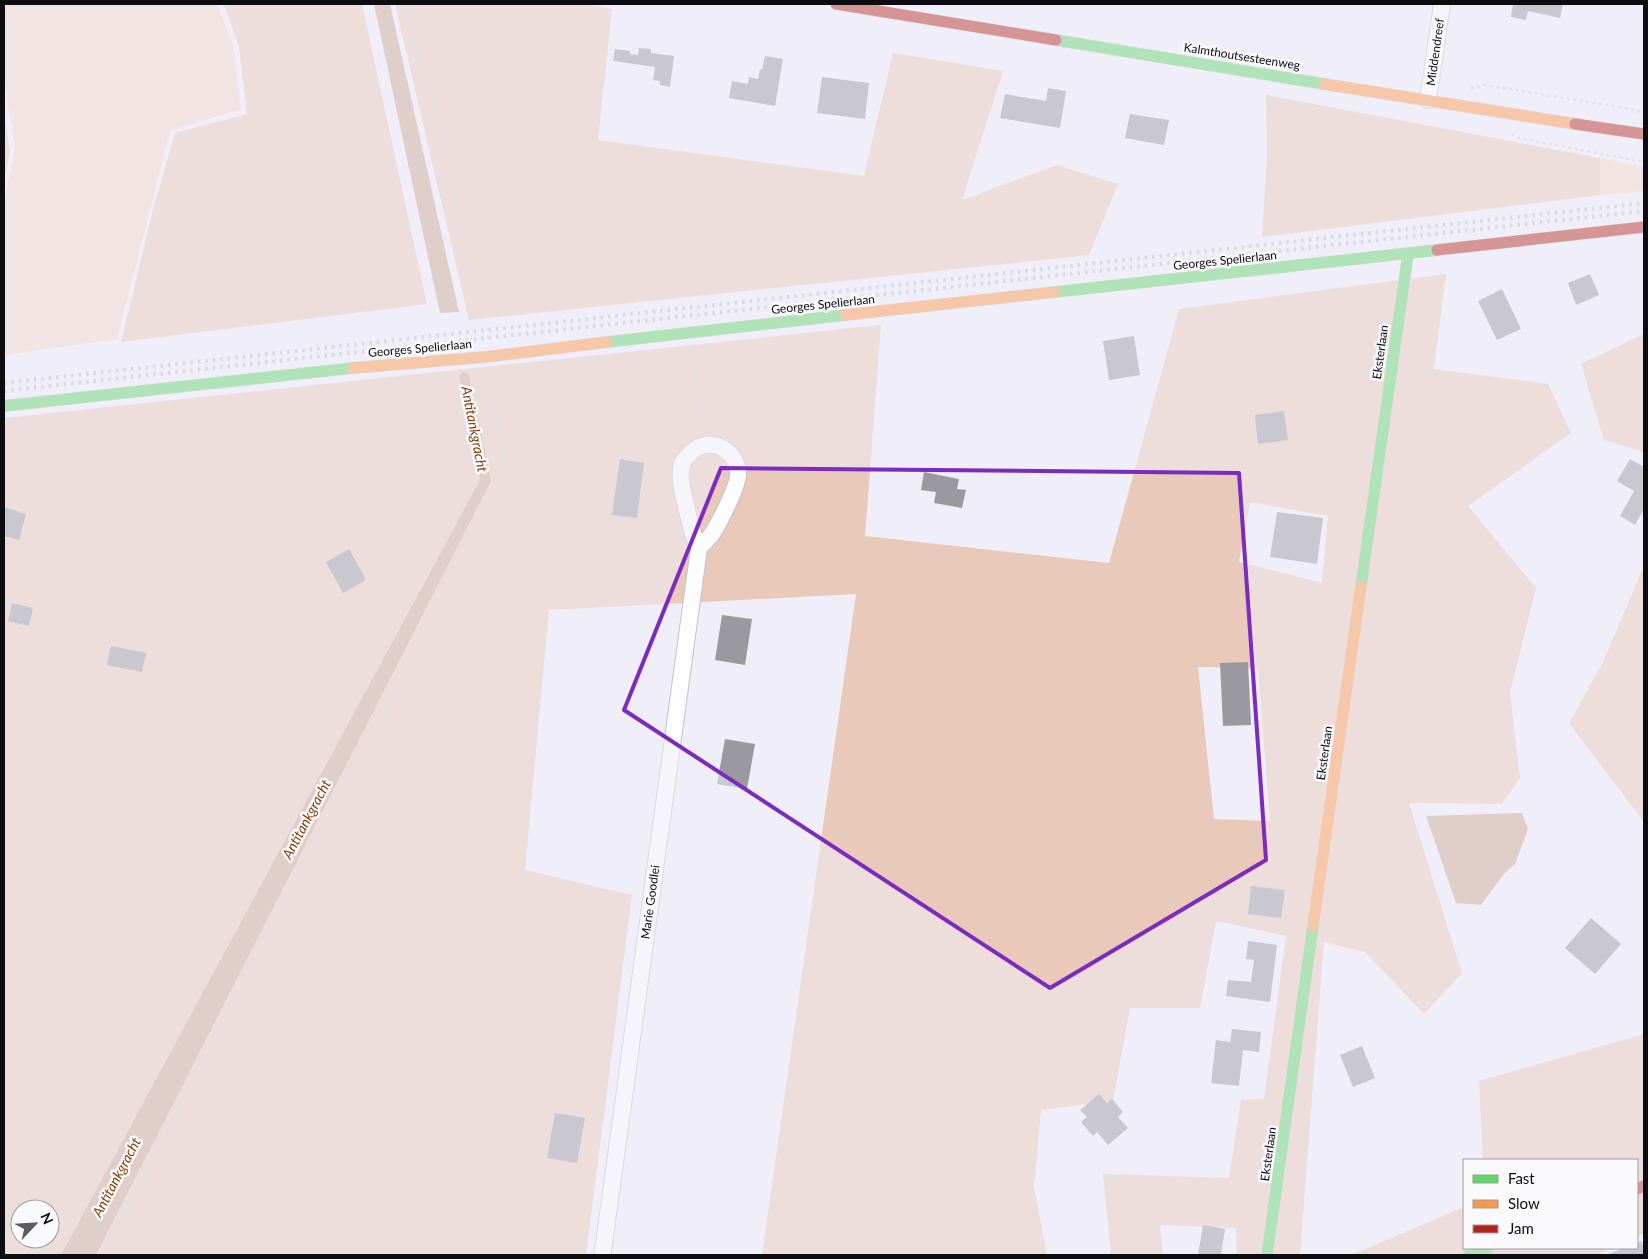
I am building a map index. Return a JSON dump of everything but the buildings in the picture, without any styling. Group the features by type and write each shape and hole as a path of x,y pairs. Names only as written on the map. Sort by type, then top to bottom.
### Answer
{"street":[{"name":"Kalmthoutsesteenweg","path":"836,4 1644,134"},
{"name":"Middendreef","path":"1428,100 1442,4"},
{"name":"Georges Spelierlaan","path":"4,406 376,365 485,357 690,332 1644,227"},
{"name":"Eksterlaan","path":"1267,1255 1408,254"},
{"path":"699,548 711,535 737,484 739,473 736,462 728,451 719,445 707,444"},
{"name":"Marie Goodlei","path":"603,1255 699,548 692,536 680,478 683,461 695,448 707,444"},
{"path":"1469,1255 1485,1249"}],"path":[{"path":"403,4 451,159 473,304"},
{"path":"1468,89 1486,85 1631,109 1644,113"},
{"path":"1510,133 1519,138 1644,162"},
{"path":"690,332 707,444"},
{"path":"104,1255 508,481 485,357"}],"highlighted area":[{"path":"721,468 1239,473 1266,860 1050,988 624,710"}],"shaded area":[{"path":"4,4 217,4 233,45 241,109 170,131 117,339 4,355 4,207 15,146 4,76"},
{"path":"224,4 362,4 427,304 121,342 153,210 175,133 247,114 239,47"},
{"path":"395,4 586,4 612,9 598,140 864,176 893,53 1003,71 962,200 1057,165 1118,184 1089,255 469,320"},
{"path":"1266,95 1600,158 1600,195 1262,237 1267,157"},
{"path":"4,115 10,151 4,180"},
{"path":"1600,158 1644,167 1644,191 1600,195"},
{"path":"1446,274 1434,369 1548,384 1571,433 1468,506 1536,588 1510,693 1520,778 1502,804 1409,803 1462,973 1424,1014 1365,952 1324,942 1300,1255 1237,1255 1236,1228 1160,1225 1163,1255 1111,1255 1103,1174 1229,1178 1241,1100 1264,1099 1286,936 1216,921 1200,1008 1130,1008 1113,1101 1041,1110 1034,1187 1047,1255 762,1255 856,594 549,610 525,870 632,895 586,1255 4,1255 4,418 881,325 865,536 1109,563 1179,309","holes":["1250,502 1328,516 1322,583 1239,562","1198,667 1258,668 1270,821 1214,819"]},
{"path":"1644,334 1644,452 1604,440 1581,364"},
{"path":"1644,566 1644,822 1569,723 1603,662"},
{"path":"1644,1034 1644,1233 1638,1236 1638,1159 1483,1159 1479,1081"},
{"path":"1463,1207 1463,1249 1610,1249 1596,1255 1351,1255"}],"water":[{"path":"374,4 390,4 459,312 440,313"},
{"name":"Antitankgracht","path":"463,372 469,375 491,481 96,1255 61,1255 480,480 459,376"},
{"path":"1522,813 1528,829 1515,864 1504,874 1481,905 1456,903 1426,816"}],"railway":[{"path":"4,383 1644,203"},
{"path":"4,391 1644,211"}],"traffic: fast":[{"path":"1056,40 1324,84"},
{"path":"1055,292 1437,250"},
{"path":"1361,586 1408,254"},
{"path":"607,342 845,315"},
{"path":"4,406 353,368"},
{"path":"1267,1255 1313,926"},
{"path":"1469,1255 1485,1249"}],"traffic: slow":[{"path":"1324,84 1575,124"},
{"path":"845,315 1055,292"},
{"path":"353,368 485,357 607,342"},
{"path":"1313,926 1361,586"}],"traffic: jam":[{"path":"836,4 1056,40"},
{"path":"1575,124 1644,134"},
{"path":"1437,250 1644,227"},
{"path":"1638,1189 1644,1186"}]}
